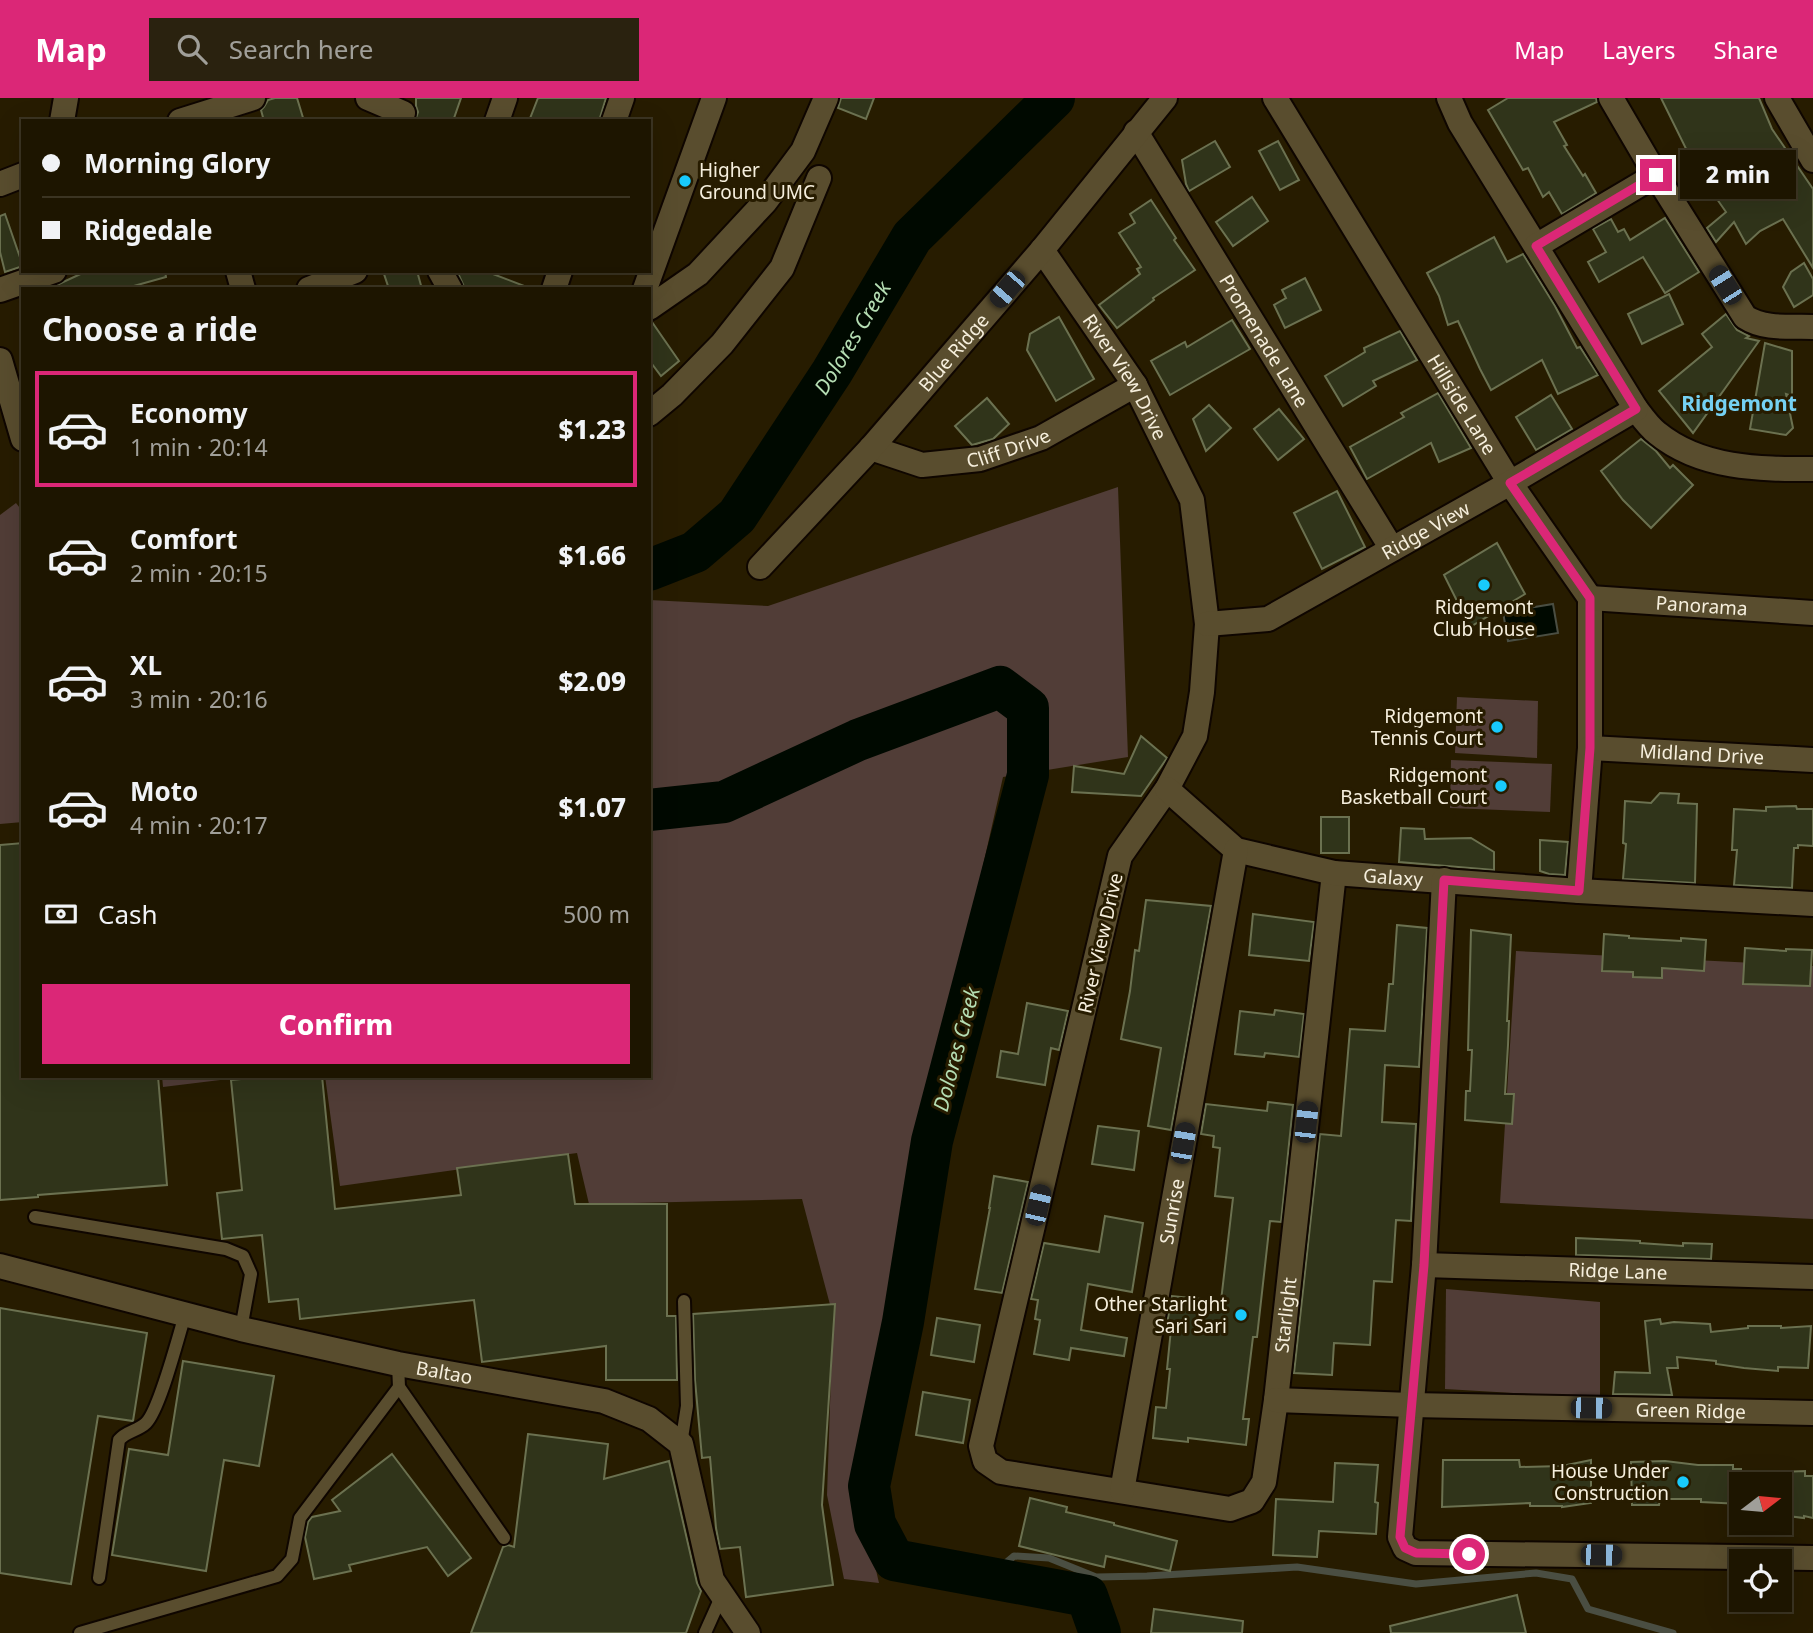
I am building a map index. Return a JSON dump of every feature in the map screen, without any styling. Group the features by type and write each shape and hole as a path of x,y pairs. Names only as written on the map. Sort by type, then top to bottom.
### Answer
{"street":[{"path":"62,119 66,98"},
{"path":"187,114 253,98"},
{"path":"368,98 405,110"},
{"path":"499,119 505,98"},
{"path":"615,119 622,98"},
{"path":"651,272 714,98"},
{"path":"651,308 698,274 765,202 803,151 826,98"},
{"name":"Blue Ridge","path":"760,566 871,448 1042,250 1165,98"},
{"name":"Hillside Lane","path":"1275,98 1510,483 1590,598"},
{"path":"1449,98 1460,122 1636,409 1655,432 1676,447 1704,459 1737,466 1813,469"},
{"path":"1611,98 1745,317 1756,324 1813,327"},
{"path":"1777,98 1813,160"},
{"name":"Promenade Lane","path":"1136,132 1392,549"},
{"path":"1536,246 1656,175"},
{"path":"0,184 21,177"},
{"path":"651,412 722,344 782,268 819,178"},
{"name":"River View Drive","path":"1001,1472 985,1461 981,1446 1120,856 1167,789 1195,736 1202,692 1207,624 1192,500 1135,385 1042,250"},
{"path":"0,290 48,273"},
{"path":"314,287 350,273"},
{"path":"0,360 16,386 21,424"},
{"name":"Cliff Drive","path":"871,448 922,465 981,459 1041,438 1135,385"},
{"name":"Ridge View","path":"1207,624 1268,619 1636,409"},
{"path":"1579,891 1590,748 1590,598"},
{"name":"Panorama","path":"1590,598 1813,613"},
{"name":"Midland Drive","path":"1590,748 1813,760"},
{"name":"Galaxy","path":"1167,789 1236,850 1334,873 1579,891 1813,904"},
{"name":"Sunrise","path":"1122,1490 1236,850"},
{"name":"Starlight","path":"1001,1472 1230,1508 1252,1501 1264,1482 1276,1400 1334,873"},
{"path":"1444,880 1424,1265 1400,1537 1405,1548 1416,1553 1813,1559"},
{"name":"Ridge Lane","path":"1424,1265 1813,1277"},
{"name":"Baltao","path":"0,1266 242,1329 398,1376 604,1401 649,1419 681,1444"},
{"name":"Green Ridge","path":"1276,1400 1813,1413"},
{"path":"681,1444 712,1580 748,1633"}],"lane":[{"path":"35,1217 226,1249 243,1256 251,1274 242,1329"},
{"path":"681,1444 687,1406 684,1301"},
{"path":"99,1578 119,1440 144,1425 158,1402 185,1315"},
{"path":"80,1633 277,1576 292,1559 300,1518 398,1376 504,1538"},
{"path":"705,1633 722,1595"}],"shaded area":[{"path":"1118,487 1128,757 1003,777 893,1264 861,1505 879,1583 844,1579 827,1495 833,1316 802,1199 589,1204 577,1153 340,1186 325,1078 651,1078 651,600 768,606"},
{"path":"16,503 21,509 21,822 0,824 0,515"},
{"path":"1553,604 1558,633 1508,641 1503,612"},
{"name":"Ridgemont Tennis Court","path":"1457,697 1538,701 1537,758 1455,753"},
{"name":"Ridgemont Basketball Court","path":"1451,760 1552,764 1550,812 1450,808"},
{"path":"1516,951 1813,966 1813,1219 1500,1203"},
{"path":"162,1078 237,1078 163,1087"},
{"path":"1446,1289 1600,1302 1600,1398 1445,1389"}],"building":[{"path":"297,98 303,119 263,119 261,110 268,100"},
{"path":"416,98 461,98 454,119 416,119 418,112"},
{"path":"538,98 606,98 600,119 530,119"},
{"path":"841,98 874,98 866,119 838,108"},
{"path":"1508,98 1596,98 1597,102 1554,122 1567,145 1564,146 1596,193 1562,214 1549,192 1543,197 1528,168 1523,170 1488,110"},
{"path":"1661,98 1759,98 1772,129 1813,189 1813,268 1783,219 1760,231 1746,244 1734,222 1716,242 1707,228 1726,212 1696,169"},
{"path":"1215,141 1230,167 1189,191 1182,160"},
{"path":"1278,141 1299,180 1280,190 1259,151"},
{"path":"1252,197 1268,221 1233,246 1216,222"},
{"path":"1151,200 1195,270 1153,298 1154,300 1117,328 1099,305 1140,274 1137,269 1141,267 1119,233 1135,223 1130,214"},
{"path":"5,214 21,260 21,267 5,272 0,252 0,216"},
{"path":"1665,218 1699,272 1665,293 1643,257 1599,282 1588,262 1606,252 1593,229 1611,219 1618,232 1624,229 1630,240"},
{"path":"1494,237 1507,262 1523,254 1577,348 1580,347 1598,375 1558,394 1542,360 1491,390 1458,321 1448,325 1439,296 1427,273"},
{"path":"1804,263 1813,279 1813,295 1794,307 1783,287 1791,272"},
{"path":"83,273 165,273 166,277 130,287 52,287"},
{"path":"384,273 418,273 421,287 388,287"},
{"path":"458,273 490,273 527,287 464,287"},
{"path":"1305,278 1321,310 1285,328 1274,305 1286,298 1282,290"},
{"path":"1669,294 1683,324 1642,344 1628,314"},
{"path":"1726,314 1737,330 1749,336 1746,338 1759,341 1693,433 1659,391 1712,347 1702,334"},
{"path":"1059,317 1094,379 1056,401 1027,350 1030,334"},
{"path":"1232,320 1250,349 1170,395 1151,361 1185,342 1187,347"},
{"path":"651,322 679,361 661,376 651,363"},
{"path":"1400,331 1417,360 1373,381 1376,386 1343,406 1325,376 1365,352 1364,348"},
{"path":"1765,343 1792,351 1792,396 1786,394 1793,428 1786,435 1750,429"},
{"path":"1438,393 1471,448 1439,462 1431,443 1367,479 1350,447 1404,417 1401,413"},
{"path":"1551,395 1572,429 1536,450 1516,417"},
{"path":"987,398 1009,424 993,439 972,445 955,426"},
{"path":"1209,405 1231,428 1206,451 1193,419"},
{"path":"1279,409 1304,439 1278,460 1254,429"},
{"path":"1641,439 1656,451 1670,468 1673,465 1693,485 1651,528 1623,500 1601,471"},
{"path":"1337,491 1365,547 1322,569 1294,513"},
{"name":"Ridgemont Club House","path":"1497,543 1525,594 1470,627 1444,575"},
{"path":"1141,736 1167,758 1141,796 1072,792 1074,766 1124,774"},
{"path":"1660,793 1679,794 1678,803 1697,804 1695,883 1623,879 1626,844 1623,843 1625,801 1651,803"},
{"path":"1796,806 1797,809 1813,809 1813,846 1798,845 1798,848 1794,848 1792,888 1734,885 1737,850 1732,850 1734,809 1766,811 1766,807"},
{"path":"1321,817 1349,817 1349,853 1321,853"},
{"path":"1401,828 1424,829 1425,839 1471,838 1494,852 1494,870 1399,862"},
{"path":"1540,840 1568,842 1565,875 1540,871"},
{"path":"21,843 21,1078 158,1078 167,1185 0,1200 0,845"},
{"path":"1146,900 1211,906 1171,1130 1148,1126 1161,1048 1121,1039 1135,950 1139,951"},
{"path":"1253,914 1314,922 1309,961 1249,955"},
{"path":"1397,925 1427,928 1419,1067 1385,1065 1382,1122 1416,1124 1411,1221 1396,1220 1392,1282 1374,1281 1370,1345 1334,1343 1332,1375 1294,1373 1320,1134 1341,1136 1350,1029 1385,1031 1389,984 1393,984"},
{"path":"1471,930 1511,935 1505,1094 1514,1094 1512,1124 1465,1120 1472,1050 1468,1050"},
{"path":"1604,934 1629,938 1706,940 1704,971 1662,968 1662,978 1633,977 1633,972 1602,971"},
{"path":"1745,948 1812,950 1810,986 1743,984"},
{"path":"1027,1003 1068,1011 1059,1050 1051,1048 1045,1085 997,1077 1001,1051 1018,1054"},
{"path":"1275,1010 1304,1014 1299,1057 1265,1053 1264,1057 1235,1054 1240,1011 1274,1015"},
{"path":"322,1078 335,1209 461,1195 457,1168 568,1154 575,1204 667,1204 667,1316 676,1316 677,1380 606,1380 606,1346 482,1362 474,1300 300,1319 298,1299 269,1302 262,1235 222,1239 217,1193 242,1190 231,1080"},
{"path":"1268,1102 1293,1105 1281,1222 1270,1221 1257,1337 1253,1337 1243,1419 1249,1419 1246,1445 1188,1438 1188,1442 1153,1438 1156,1407 1166,1408 1171,1329 1166,1329 1172,1296 1221,1301 1233,1198 1215,1196 1220,1148 1213,1147 1214,1136 1201,1134 1206,1104 1267,1111"},
{"path":"1098,1126 1139,1131 1134,1170 1092,1164"},
{"path":"994,1176 1028,1182 1002,1293 975,1289"},
{"path":"1105,1216 1143,1223 1132,1292 1088,1284 1081,1330 1127,1338 1124,1356 1071,1348 1069,1360 1034,1354 1040,1320 1035,1319 1038,1300 1031,1299 1044,1243 1099,1252"},
{"path":"1576,1238 1683,1246 1683,1243 1712,1244 1711,1259 1576,1255"},
{"path":"835,1304 822,1505 833,1585 746,1597 740,1547 720,1549 710,1457 702,1458 695,1380 693,1314"},
{"path":"0,1308 147,1333 133,1421 98,1416 71,1584 0,1573"},
{"path":"937,1318 980,1325 974,1362 931,1355"},
{"path":"1660,1319 1661,1324 1710,1324 1711,1332 1748,1326 1811,1326 1808,1368 1778,1367 1778,1371 1677,1357 1678,1368 1667,1368 1672,1395 1613,1394 1615,1372 1650,1373 1645,1321"},
{"path":"183,1361 274,1376 259,1466 224,1460 206,1571 112,1555 129,1449 168,1455"},
{"path":"923,1392 970,1400 963,1443 916,1435"},
{"path":"528,1434 608,1444 604,1479 669,1461 701,1591 686,1633 471,1633 503,1547 514,1547"},
{"path":"392,1454 471,1558 448,1576 427,1547 349,1565 351,1571 314,1579 305,1537 308,1522 312,1517 340,1511 332,1500"},
{"path":"1443,1460 1519,1460 1520,1467 1562,1466 1591,1460 1591,1503 1562,1507 1530,1506 1530,1503 1442,1507"},
{"path":"1631,1462 1733,1465 1733,1469 1741,1469 1741,1472 1729,1472 1729,1503 1701,1502 1701,1499 1660,1499 1659,1505 1632,1505"},
{"path":"1335,1463 1378,1465 1376,1534 1319,1531 1317,1557 1273,1555 1276,1499 1333,1502"},
{"path":"1805,1471 1805,1476 1813,1476 1813,1518 1792,1516 1792,1472 1780,1472"},
{"path":"1030,1498 1067,1507 1066,1512 1177,1541 1170,1571 1106,1556 1104,1567 1019,1546"},
{"path":"1517,1595 1526,1633 1391,1633 1390,1626"},
{"path":"1154,1609 1243,1621 1242,1633 1151,1633"}],"waterway":[{"name":"Dolores Creek","path":"651,569 695,552 737,516 832,372 912,237 1054,98"},
{"name":"Dolores Creek","path":"651,810 724,802 858,740 1000,687 1028,708 1028,775 932,1141 903,1322 869,1486 875,1524 894,1560 1087,1596 1100,1633"},
{"path":"989,1577 1014,1556 1049,1558 1096,1577 1297,1567 1416,1584 1536,1573 1572,1579 1588,1609 1673,1633"}],"place":[{"name":"Higher Ground UMC","path":"685,181"},
{"name":"Ridgemont Club House","path":"1484,585"},
{"name":"Ridgemont Tennis Court","path":"1497,727"},
{"name":"Ridgemont Basketball Court","path":"1501,786"},
{"name":"Other Starlight Sari Sari","path":"1241,1315"},
{"name":"House Under Construction","path":"1683,1482"}],"district":[{"name":"Ridgemont","path":"1739,403"}],"route":[{"path":"1469,1554 1416,1553 1405,1548 1400,1537 1424,1265 1444,880 1579,891 1590,748 1590,598 1510,483 1636,409 1536,246 1656,175"}]}
